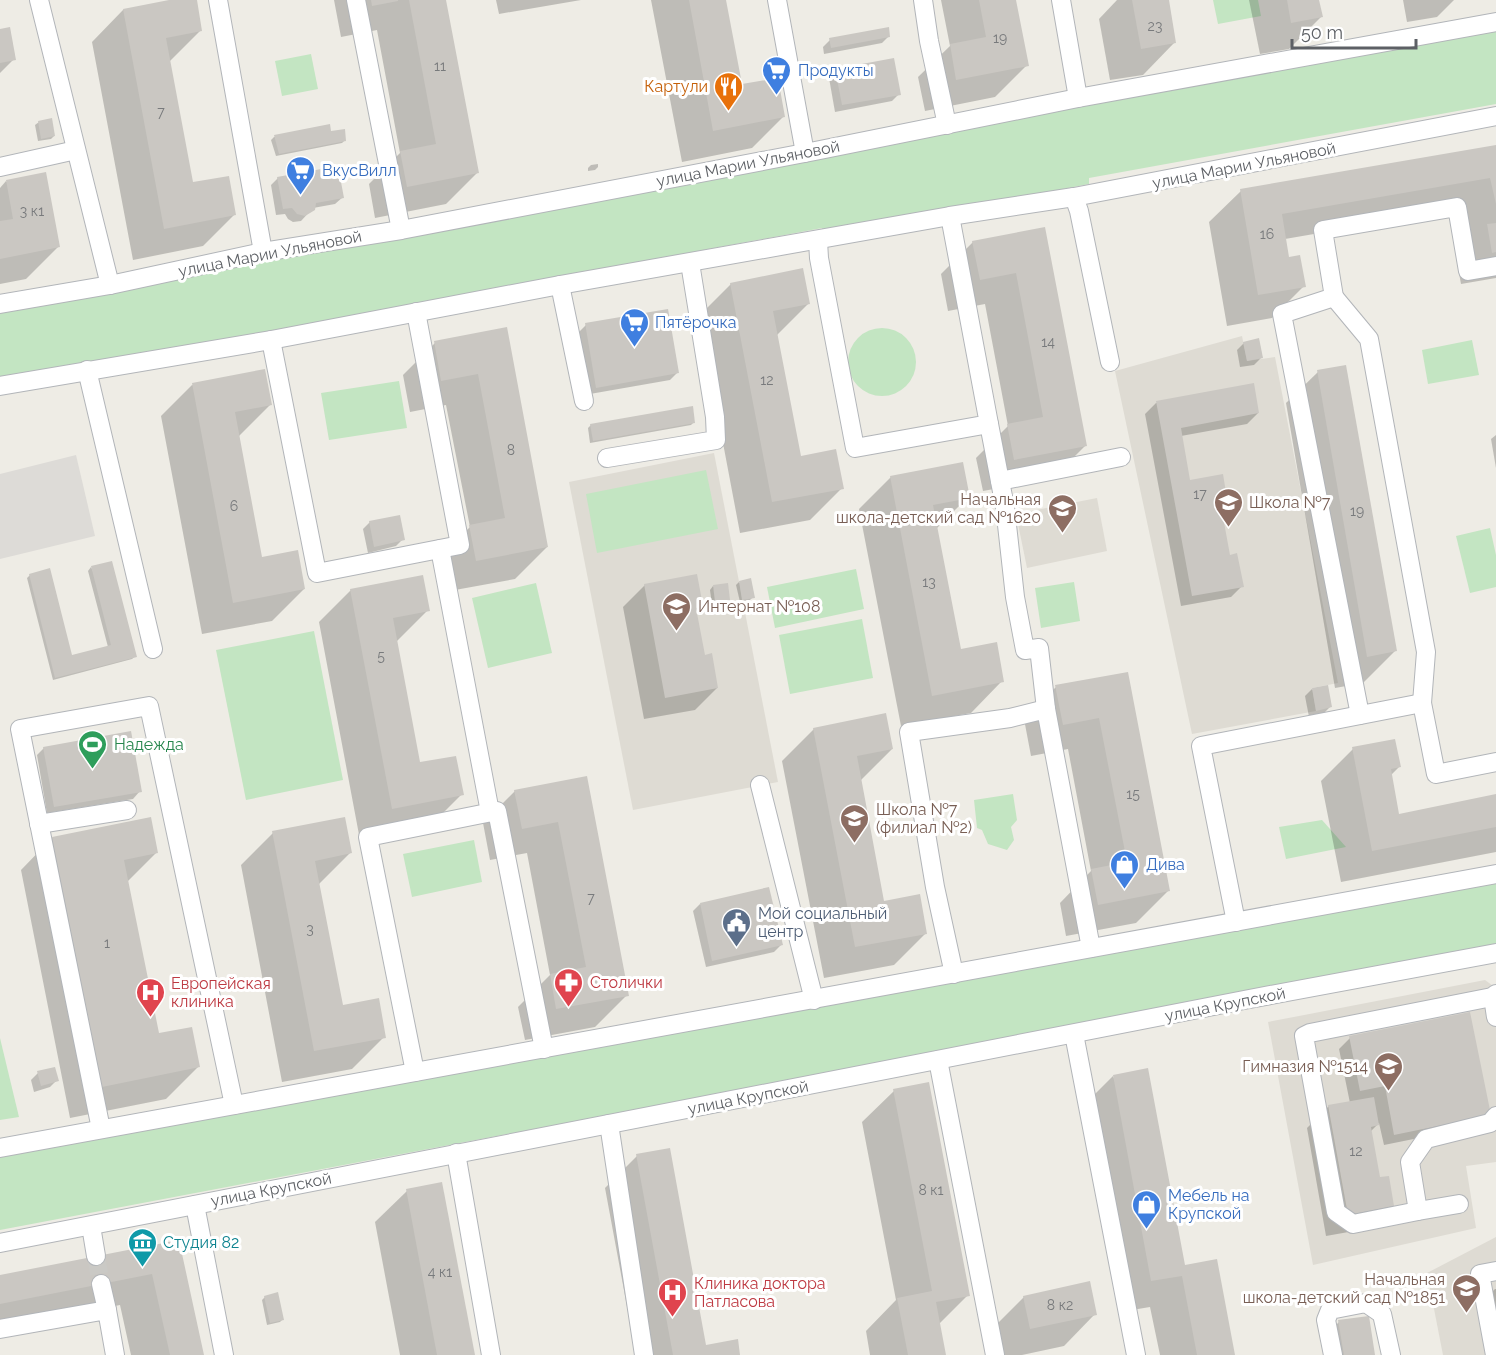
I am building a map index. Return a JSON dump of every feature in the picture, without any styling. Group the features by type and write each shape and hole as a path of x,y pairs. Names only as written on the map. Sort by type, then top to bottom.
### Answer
{"street":[{"path":"39,0 110,285"},
{"path":"218,0 263,252"},
{"path":"356,0 401,230"},
{"path":"777,0 805,153"},
{"path":"923,0 929,41 947,125"},
{"path":"1061,0 1078,98"},
{"name":"улица Марии Ульяновой","path":"0,304 110,285 263,252 401,230 805,153 1078,98 1496,22"},
{"name":"улица Марии Ульяновой","path":"0,386 271,340 560,285 950,216 1074,197 1496,116"},
{"path":"0,167 76,150"},
{"path":"1074,197 1079,211 1110,362"},
{"path":"1496,266 1468,271 1457,207 1323,230 1334,297 1369,339 1426,652 1422,703 1436,774 1496,762"},
{"path":"950,216 1005,507 1015,597 1025,650 1039,648 1046,709 1091,948"},
{"path":"818,241 821,269 855,448 989,424"},
{"path":"607,458 716,440 715,417 690,263"},
{"path":"560,285 584,401"},
{"path":"1334,297 1282,314 1360,715"},
{"path":"271,340 317,573 460,545 416,312"},
{"path":"87,370 153,649"},
{"path":"1000,481 1121,457"},
{"path":"440,549 490,812"},
{"path":"1236,922 1201,746 1422,703"},
{"path":"101,1130 20,729 149,706 234,1105"},
{"path":"954,974 934,887 909,732 1010,718 1046,709"},
{"path":"760,785 814,999"},
{"path":"39,824 127,810"},
{"path":"415,1072 368,837 490,812 497,811 544,1048"},
{"path":"0,1148 1496,874"},
{"name":"улица Крупской","path":"0,1243 1244,1000 1496,953"},
{"path":"1459,1204 1353,1224 1336,1212 1304,1036 1494,996 1496,1017"},
{"path":"1074,1034 1136,1355"},
{"path":"938,1060 995,1355"},
{"path":"1418,1211 1410,1162 1426,1139 1490,1123 1496,1116"},
{"path":"609,1124 644,1355"},
{"path":"456,1153 491,1355"},
{"path":"195,1205 224,1355"},
{"path":"91,1226 96,1257"},
{"path":"1495,1355 1480,1274 1496,1271"},
{"path":"101,1284 115,1355"},
{"path":"1333,1355 1326,1320 1330,1310 1366,1303 1382,1314 1391,1355"},
{"path":"0,1329 106,1310"}],"shaded area":[{"name":"Школа №7","path":"1242,336 1247,361 1275,357 1338,683 1312,688 1316,711 1192,734 1115,371"},
{"path":"714,453 778,782 633,810 569,482"},
{"path":"76,455 95,536 0,559 0,474"},
{"name":"Начальная школа-детский сад №1620","path":"1097,498 1107,551 1027,568 1016,514"},
{"name":"Гимназия №1514","path":"1485,980 1496,988 1496,1162 1466,1166 1476,1228 1313,1265 1268,1022"},
{"name":"Начальная школа-детский сад №1851","path":"1496,1237 1496,1355 1443,1355 1427,1273"}],"green space":[{"path":"1213,0 1258,0 1261,16 1218,24"},
{"path":"1496,28 1496,104 1089,178 1089,184 824,235 822,228 0,381 0,305"},
{"path":"311,54 318,89 282,96 275,61"},
{"path":"875,328 889,328 901,333 911,343 916,362 911,381 901,391 889,396 875,396 863,391 853,381 848,369 848,355 853,343 863,333"},
{"path":"1472,340 1479,375 1428,384 1422,350"},
{"path":"399,381 407,428 329,440 321,393"},
{"path":"706,470 718,529 597,553 586,494"},
{"path":"1490,528 1496,555 1496,587 1470,593 1456,536"},
{"path":"856,569 864,609 775,628 767,587"},
{"path":"1074,582 1080,621 1041,628 1035,588"},
{"path":"536,583 552,653 488,668 472,598"},
{"path":"862,619 873,678 790,694 779,635"},
{"path":"314,631 343,780 246,800 216,650"},
{"path":"1013,794 1017,820 1011,827 1014,840 1007,850 988,844 982,830 977,828 974,800"},
{"path":"1322,820 1346,847 1286,859 1279,827"},
{"path":"474,840 482,882 412,897 403,854"},
{"path":"1496,879 1496,947 0,1230 0,1155"},
{"path":"0,1038 19,1117 0,1120"}],"building":[{"path":"169,0 197,0 202,31 166,38 193,182 229,176 236,215 164,229 123,9"},
{"path":"371,0 398,0 398,1 372,6"},
{"path":"409,0 446,0 479,173 407,187 400,151 436,144"},
{"path":"689,0 726,0 742,84 778,78 785,117 713,131"},
{"path":"979,0 1016,0 1029,66 956,80 950,44 986,37"},
{"path":"1132,0 1169,0 1176,43 1141,49"},
{"path":"1287,0 1319,0 1323,17 1291,23"},
{"path":"10,27 16,60 0,63 0,29"},
{"path":"889,27 890,37 831,48 829,38"},
{"path":"894,58 901,95 842,105 835,69"},
{"path":"52,118 55,136 41,139 38,121"},
{"path":"330,124 331,131 345,129 346,141 279,154 274,135"},
{"path":"1496,145 1496,204 1490,178 1282,214 1289,257 1300,255 1306,287 1258,295 1240,189"},
{"path":"338,166 344,198 316,203 315,210 305,216 297,214 292,208 283,209 277,177"},
{"path":"46,172 60,247 0,259 0,221 13,219 6,180"},
{"path":"1496,223 1496,252 1492,253 1487,224"},
{"path":"1045,227 1087,446 1014,460 1007,424 1043,417 1016,273 980,280 972,241"},
{"path":"803,268 810,304 773,311 801,456 836,449 844,489 772,502 730,283"},
{"path":"668,309 679,373 596,388 585,323"},
{"path":"507,327 548,547 476,561 469,525 505,518 478,374 441,381 434,341"},
{"path":"1259,338 1263,358 1247,361 1243,342"},
{"path":"1346,365 1397,651 1367,657 1317,370"},
{"path":"265,369 272,405 235,412 262,557 298,550 305,589 233,603 192,383"},
{"path":"1254,383 1259,413 1181,428 1190,480 1223,474 1228,505 1221,506 1230,555 1237,553 1244,587 1192,596 1156,401"},
{"path":"693,406 695,423 593,441 590,424"},
{"path":"963,462 970,498 933,505 961,649 997,642 1004,682 932,696 890,476"},
{"path":"400,515 405,540 374,547 369,521"},
{"path":"112,561 137,657 55,678 29,574 50,568 72,655 111,645 91,566"},
{"name":"Интернат №108","path":"697,574 703,606 696,608 705,655 712,653 718,688 665,698 644,584"},
{"path":"423,575 430,611 393,618 420,762 456,756 464,795 392,809 350,589"},
{"path":"751,578 755,598 742,600 739,581"},
{"path":"728,583 730,600 715,602 713,585"},
{"path":"1128,672 1170,891 1098,905 1091,869 1127,862 1099,718 1063,725 1055,685"},
{"path":"1328,685 1332,707 1316,711 1312,688"},
{"path":"886,713 893,749 857,756 884,901 920,894 927,934 855,947 813,728"},
{"name":"Надежда","path":"131,731 142,792 54,807 43,747"},
{"path":"1395,739 1401,767 1391,769 1399,814 1496,794 1496,827 1372,851 1352,747"},
{"path":"587,776 629,996 556,1009 550,974 586,967 558,822 522,829 514,790"},
{"path":"151,817 158,853 124,860 159,1033 192,1027 200,1067 102,1087 52,837"},
{"path":"345,817 352,853 315,861 343,1005 379,998 386,1038 314,1051 272,831"},
{"path":"769,887 783,945 712,961 700,903"},
{"path":"1470,1012 1491,1115 1394,1135 1385,1086 1360,1091 1349,1036"},
{"path":"55,1067 59,1081 41,1086 37,1071"},
{"path":"1148,1068 1185,1265 1217,1259 1235,1355 1197,1355 1182,1276 1151,1281 1113,1075"},
{"path":"929,1082 970,1296 936,1302 946,1355 908,1355 897,1298 932,1291 893,1089"},
{"path":"1374,1097 1379,1125 1371,1127 1380,1177 1389,1176 1394,1206 1348,1215 1328,1105"},
{"path":"670,1148 706,1345 738,1339 740,1355 673,1355 636,1154"},
{"path":"442,1182 475,1355 437,1355 406,1189"},
{"path":"179,1240 204,1355 170,1355 152,1274 0,1304 0,1275"},
{"path":"1090,1281 1097,1315 1030,1329 1023,1296"},
{"path":"278,1292 284,1320 270,1323 264,1296"},
{"path":"1369,1316 1375,1355 1344,1355 1338,1320"}],"tunnel":[{"path":"96,1256 101,1284"}],"place":[{"name":"Продукты","path":"777,96"},
{"name":"Картули","path":"729,112"},
{"name":"ВкусВилл","path":"301,196"},
{"name":"Пятёрочка","path":"634,348"},
{"name":"Школа №7","path":"1228,528"},
{"name":"Начальная школа-детский сад №1620","path":"1062,534"},
{"name":"Интернат №108","path":"677,632"},
{"name":"Надежда","path":"93,770"},
{"name":"Школа №7 (филиал №2)","path":"855,844"},
{"name":"Дива","path":"1125,890"},
{"name":"Мой социальный центр","path":"737,948"},
{"name":"Столички","path":"569,1008"},
{"name":"Европейская клиника","path":"150,1018"},
{"name":"Гимназия №1514","path":"1389,1092"},
{"name":"Мебель на Крупской","path":"1147,1230"},
{"name":"Студия 82","path":"142,1268"},
{"name":"Начальная школа-детский сад №1851","path":"1466,1314"},
{"name":"Клиника доктора Патласова","path":"673,1318"}]}
